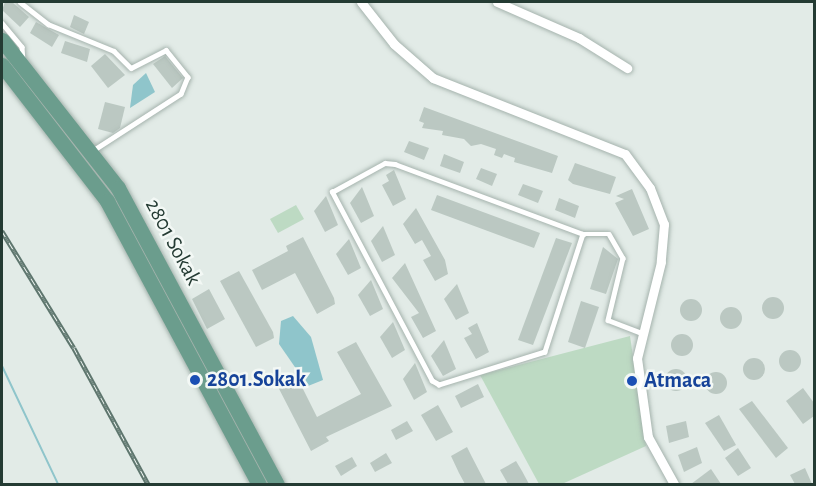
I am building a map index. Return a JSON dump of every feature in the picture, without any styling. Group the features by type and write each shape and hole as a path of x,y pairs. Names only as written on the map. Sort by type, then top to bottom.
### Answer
{"main road":[{"name":"2801 Sokak","path":"2,40 93,151 129,206 277,484"},
{"name":"2801 Sokak","path":"2,66 107,201 259,484"}],"street":[{"path":"361,2 394,44 433,78 625,154 650,188 664,224 658,279 637,358 648,437 674,484"},
{"path":"497,2 579,38 627,68"}],"lane":[{"path":"20,2 48,24 114,51 131,68 166,50 188,76 182,94 93,151"},
{"path":"2,23 22,47 22,66"},
{"path":"583,234 545,352 439,385 432,381 332,192 385,163 395,164 583,234 595,231 615,238 623,258 608,320 642,333"}],"green space":[{"path":"296,205 304,219 278,233 270,219"},
{"path":"630,336 646,446 562,484 539,484 480,375"}],"water":[{"path":"146,73 155,92 130,108 133,85"},
{"path":"293,316 311,337 323,380 308,386 279,344 281,321"}],"building":[{"path":"5,2 12,2 29,17 20,27 2,10"},
{"path":"74,15 89,22 84,34 70,27"},
{"path":"36,22 59,35 52,47 30,33"},
{"path":"65,41 90,49 87,62 61,53"},
{"path":"105,54 125,75 108,88 91,66"},
{"path":"165,56 183,78 172,88 153,64"},
{"path":"105,102 125,107 120,128 113,133 98,129"},
{"path":"424,107 558,156 552,173 514,162 515,158 504,154 502,158 494,155 496,149 481,144 471,146 464,139 442,135 443,131 422,128 424,123 419,121"},
{"path":"409,141 429,148 424,160 404,152"},
{"path":"444,154 464,162 460,173 440,166"},
{"path":"575,163 616,177 610,194 573,184 568,180"},
{"path":"481,168 497,174 492,186 476,179"},
{"path":"394,170 406,199 393,206 382,185 389,181 386,175"},
{"path":"523,184 543,191 538,203 518,195"},
{"path":"362,187 374,216 361,223 350,203"},
{"path":"632,189 649,229 633,236 615,203 624,199 616,196"},
{"path":"437,195 540,233 534,248 431,210"},
{"path":"326,196 338,225 325,232 314,211"},
{"path":"559,198 579,206 575,218 555,210"},
{"path":"416,208 445,260 448,274 435,281 423,260 431,256 422,240 415,244 403,224"},
{"path":"383,226 395,255 382,262 371,241"},
{"path":"303,237 334,298 335,304 317,314 295,273 262,290 252,270 288,251 286,246"},
{"path":"556,238 572,243 533,345 518,340"},
{"path":"349,239 361,268 348,275 336,254"},
{"path":"603,247 618,259 606,294 590,289"},
{"path":"405,263 436,331 423,338 411,317 419,313 392,278"},
{"path":"239,271 273,332 274,338 256,347 220,281"},
{"path":"371,280 383,309 370,316 358,295"},
{"path":"457,284 469,313 456,320 444,299"},
{"path":"209,289 225,319 207,329 192,299"},
{"path":"773,297 783,304 784,308 777,318 773,319 763,312 762,308 769,298"},
{"path":"691,299 701,306 702,310 695,320 691,321 681,314 680,310 687,300"},
{"path":"581,301 599,307 585,348 568,342"},
{"path":"731,307 741,314 742,318 735,328 731,329 721,322 720,318 727,308"},
{"path":"393,322 405,350 392,358 380,337"},
{"path":"477,323 489,352 476,359 464,338 472,334 468,328"},
{"path":"682,334 692,341 693,345 686,355 682,356 672,349 671,345 678,335"},
{"path":"444,340 456,369 443,376 431,356"},
{"path":"356,342 392,406 326,437 329,441 311,451 276,383 295,373 317,417 361,394 337,352"},
{"path":"790,350 800,357 801,361 794,371 790,372 780,365 779,361 786,351"},
{"path":"754,358 764,365 765,369 758,379 754,380 744,373 743,369 750,359"},
{"path":"415,363 427,392 414,400 403,379"},
{"path":"676,369 686,376 687,380 680,390 676,391 666,384 665,380 672,370"},
{"path":"716,372 726,379 727,383 720,393 716,394 706,387 705,383 712,373"},
{"path":"478,384 484,397 461,408 455,396"},
{"path":"803,388 814,403 814,416 803,424 786,401"},
{"path":"752,401 788,448 776,458 739,409"},
{"path":"438,405 453,432 436,441 421,415"},
{"path":"719,415 736,445 724,451 705,423"},
{"path":"407,421 413,431 396,440 391,430"},
{"path":"686,421 689,437 669,443 666,426"},
{"path":"467,447 486,484 465,484 459,473 451,456"},
{"path":"697,447 702,463 684,472 678,455"},
{"path":"738,448 751,468 738,476 725,458"},
{"path":"386,453 392,463 375,472 370,463"},
{"path":"352,457 357,466 341,476 335,466"},
{"path":"516,461 529,484 508,484 500,470"},
{"path":"805,468 812,484 795,484 790,475"},
{"path":"711,469 721,484 691,484"}],"waterway":[{"path":"2,366 58,484"}],"railway":[{"path":"2,231 74,348 148,484"}],"place":[{"name":"2801.Sokak","path":"195,380"},
{"name":"Atmaca","path":"632,381"}]}
